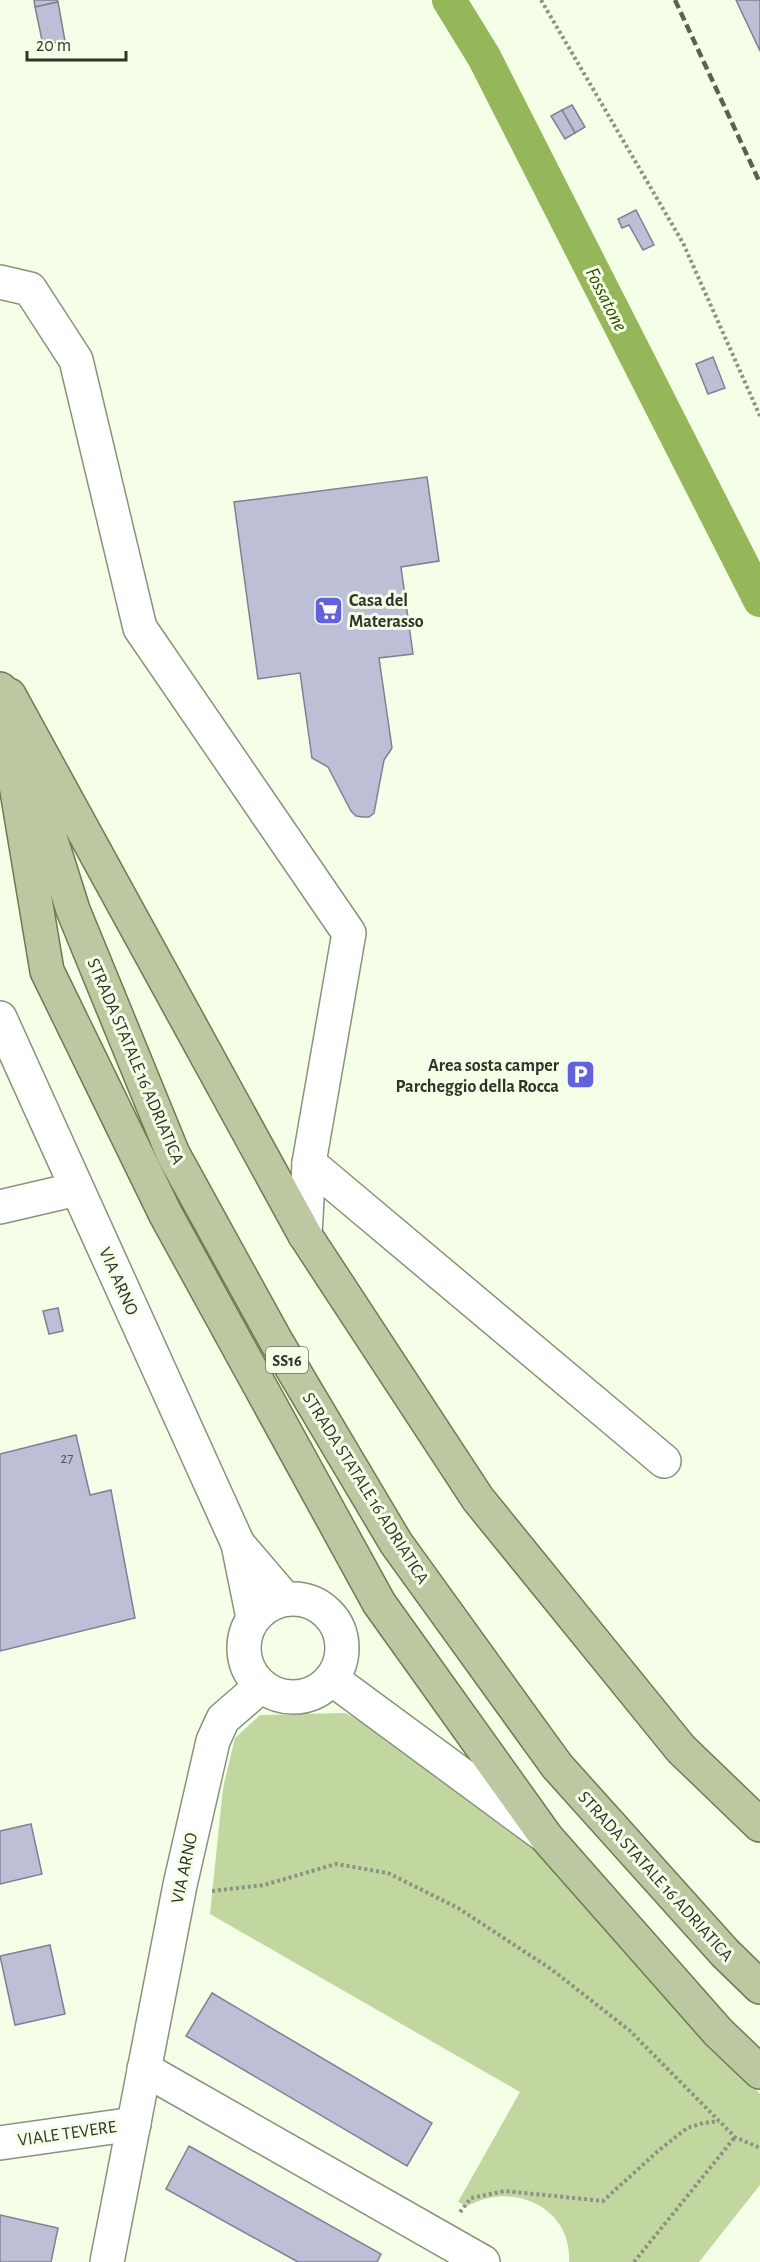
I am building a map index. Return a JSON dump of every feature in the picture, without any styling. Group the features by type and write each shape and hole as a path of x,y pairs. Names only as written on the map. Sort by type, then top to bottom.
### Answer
{"main road":[{"path":"0,679 305,1235 478,1499 681,1749 760,1825"},
{"name":"STRADA STATALE 16 ADRIATICA","path":"0,679 73,910 173,1154 276,1341 396,1543 557,1767 725,1953 760,1987"},
{"path":"0,689 47,971 166,1215 379,1603 547,1838 718,2032 760,2072"}],"street":[{"path":"0,282 30,289 76,360 140,628 350,933 309,1163 305,1235"},
{"name":"VIA ARNO","path":"0,1018 238,1544"},
{"path":"309,1163 664,1461"},
{"path":"0,1207 77,1189"},
{"path":"238,1544 285,1599"},
{"path":"238,1544 253,1618"},
{"path":"285,1599 302,1599 318,1605 331,1616 340,1630 343,1647 340,1664 333,1679 321,1689 306,1696 291,1698 275,1694 261,1686 251,1675 245,1661 243,1646 246,1631 253,1618 262,1609 285,1599"},
{"path":"333,1679 547,1838"},
{"name":"VIA ARNO","path":"107,2262 180,1885 213,1741 223,1719 261,1686"},
{"path":"144,2068 483,2262"},
{"name":"VIALE TEVERE","path":"0,2143 134,2124"}],"path":[{"path":"541,0 683,243 760,416"},
{"path":"212,1891 264,1885 336,1864 388,1873 458,1908 551,1969 629,2030 735,2137 760,2148"},
{"path":"440,2237 471,2198 505,2191 603,2201 687,2128 719,2121"},
{"path":"634,2262 735,2137"}],"green space":[{"path":"345,1713 377,1729 551,1855 760,2094 760,2185 699,2262 569,2262 564,2232 546,2210 534,2202 505,2196 478,2201 467,2206 458,2202 520,2092 210,1914 223,1788 235,1738 260,1715"}],"building":[{"path":"34,0 57,0 58,2 35,7"},
{"path":"736,0 760,0 760,51"},
{"path":"58,2 65,41 43,45 35,7"},
{"path":"572,105 585,127 575,133 562,110"},
{"path":"562,110 575,133 565,139 551,116"},
{"path":"636,210 654,245 643,250 629,225 622,228 618,219"},
{"path":"713,357 725,388 708,394 696,364"},
{"name":"Casa del Materasso","path":"427,477 439,561 401,567 413,654 379,658 392,748 384,760 374,813 369,817 356,816 351,811 328,767 312,758 300,673 258,679 234,502"},
{"path":"58,1308 63,1331 49,1334 43,1311"},
{"path":"76,1435 90,1495 111,1490 135,1618 0,1651 0,1454"},
{"path":"31,1824 42,1874 0,1884 0,1831"},
{"path":"50,1945 65,2014 15,2025 0,1956"},
{"path":"212,1993 432,2123 407,2166 186,2036"},
{"path":"189,2146 381,2254 377,2262 298,2262 166,2189"},
{"path":"0,2215 58,2228 51,2262 0,2262"}],"waterway":[{"name":"Fossatone","path":"449,0 484,57 760,600"}],"railway":[{"path":"675,0 760,183"}],"place":[{"name":"Casa del Materasso","path":"328,610"},
{"name":"Area sosta camper Parcheggio della Rocca","path":"580,1075"}]}
